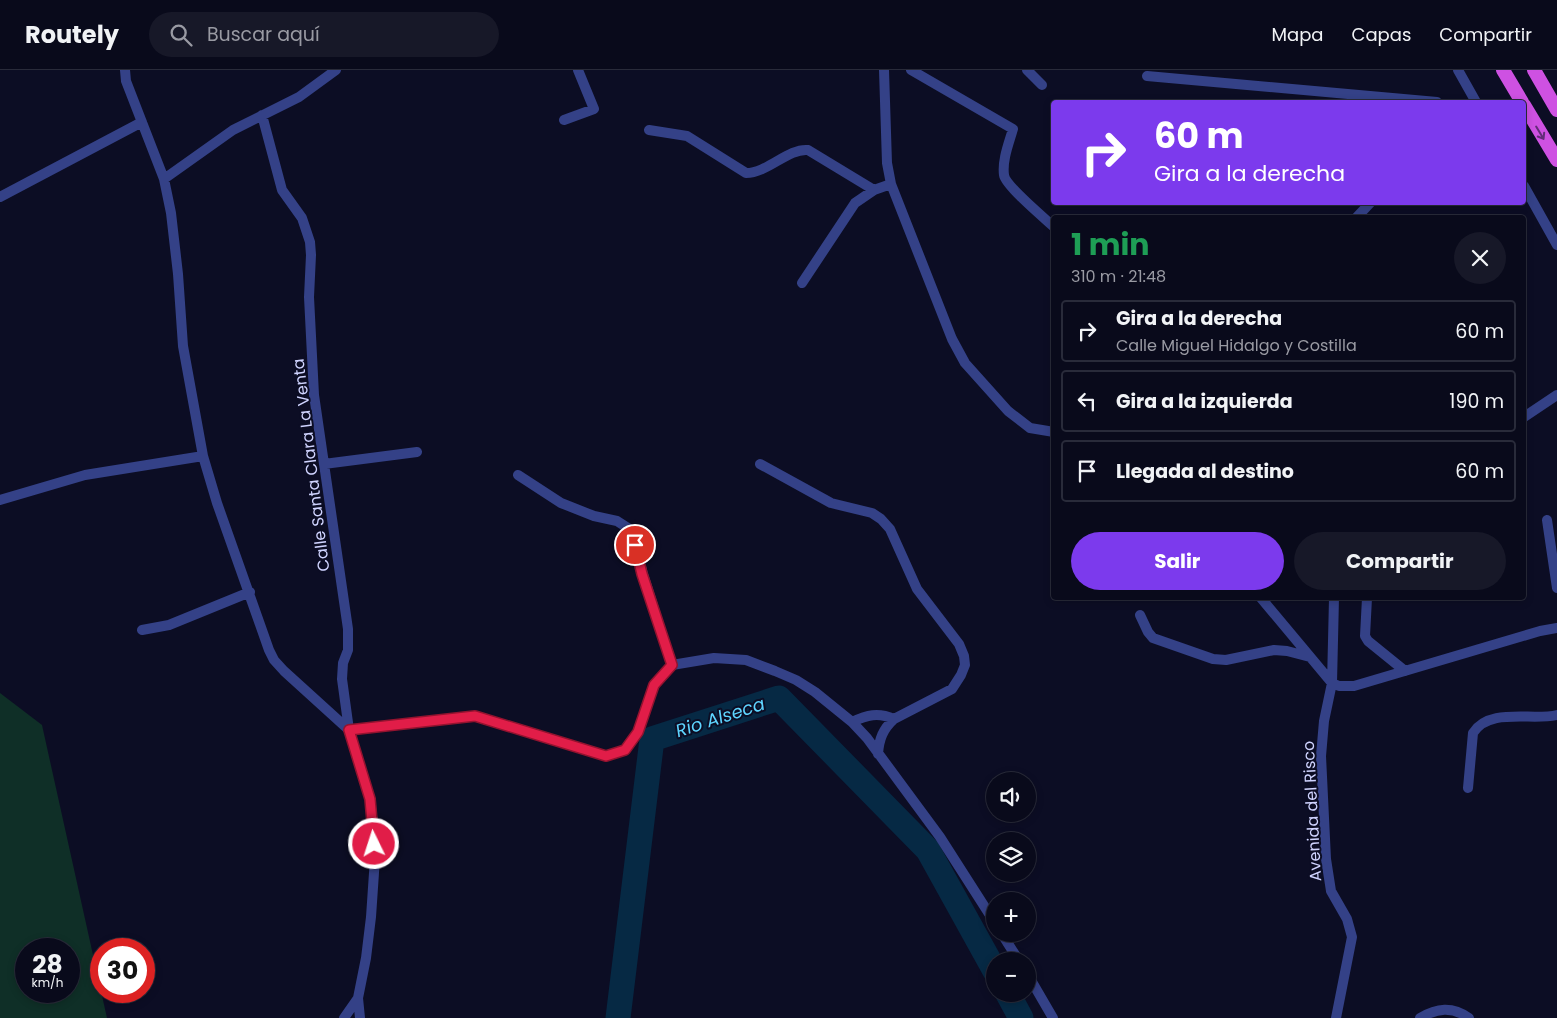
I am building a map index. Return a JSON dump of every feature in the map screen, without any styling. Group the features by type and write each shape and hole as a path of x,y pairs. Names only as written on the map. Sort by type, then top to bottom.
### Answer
{"highway":[{"path":"1502,70 1521,100"},
{"path":"1534,70 1557,110"},
{"path":"1526,109 1557,160"}],"street":[{"path":"119,70 126,75 164,179 171,213 178,274 183,346 203,456 217,503 274,660 349,730 370,799 375,849 374,881 366,958 358,998 360,1018"},
{"path":"164,179 233,130 299,97 336,70"},
{"path":"564,120 594,109 578,70"},
{"path":"884,70 888,162 891,184 952,339 966,363 1008,412 1030,428 1051,432"},
{"path":"911,70 1013,130 1003,166 1004,177 1011,187 1051,224"},
{"path":"1027,70 1042,85"},
{"path":"1458,70 1475,100"},
{"path":"1148,76 1416,100"},
{"name":"Calle Santa Clara La Venta","path":"262,115 282,190 302,218 312,255 309,297 314,394 348,629 348,650 343,663 342,679 349,730"},
{"path":"0,197 142,122"},
{"path":"650,130 687,136 746,173 757,172 796,152 803,149 808,150 874,190"},
{"path":"802,283 855,203 874,190 891,184"},
{"path":"1526,190 1557,245"},
{"path":"1359,215 1368,205"},
{"path":"1526,416 1557,395"},
{"path":"324,464 417,452"},
{"path":"0,500 85,475 203,456"},
{"path":"760,464 831,503 872,513 881,519 890,529 917,589 959,644 964,656 965,665 952,689 894,719 887,725 882,733 878,754"},
{"path":"518,475 561,503 594,516 616,521 631,530 642,574 672,665"},
{"path":"1547,520 1557,588"},
{"path":"142,630 169,625 250,592"},
{"path":"1262,600 1332,683 1339,686 1354,686 1540,631 1557,628"},
{"name":"Avenida del Risco","path":"1334,600 1332,683 1324,721 1321,756 1326,859 1331,891 1347,919 1352,937 1336,1018"},
{"path":"1366,600 1365,636 1368,641 1406,671"},
{"path":"1140,615 1153,638 1212,659 1226,660 1274,650 1310,657"},
{"path":"349,730 475,716 606,756 625,750 638,732 654,685 672,665 714,658 746,660 796,680 815,692 852,722 867,738 940,837 986,909"},
{"path":"852,722 874,714 886,715 894,719"},
{"path":"1468,788 1473,733 1478,726 1491,720 1508,717 1557,715"},
{"path":"1036,989 1053,1018"},
{"path":"344,1018 358,998"},
{"path":"1420,1018 1441,1008 1453,1010 1469,1018"}],"green space":[{"path":"0,693 42,725 90,941 90,1003 104,1003 107,1018 0,1018"}],"waterway":[{"name":"Rio Alseca","path":"618,1018 652,739 779,698 928,850 986,955"},
{"name":"Rio Alseca","path":"1012,1002 1021,1018"}],"route":[{"path":"374,844 370,799 349,730 475,716 606,756 625,750 638,732 654,685 672,665 642,574 635,545"}]}
